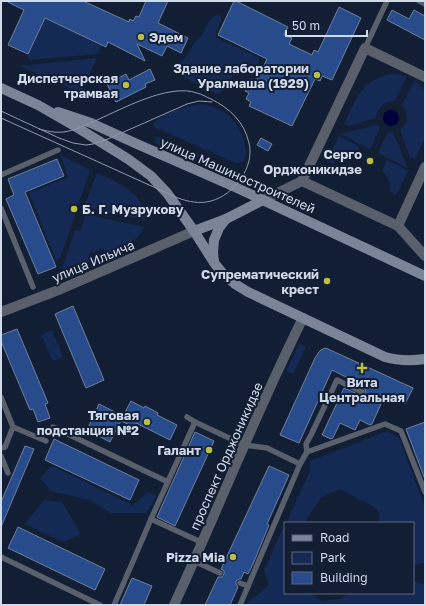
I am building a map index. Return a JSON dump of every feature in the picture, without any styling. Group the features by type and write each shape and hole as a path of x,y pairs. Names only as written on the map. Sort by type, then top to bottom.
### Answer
{"main road":[{"name":"улица Машиностроителей","path":"1,88 38,105 101,142 151,176 167,193 215,264 224,275 235,284 248,292 385,357 406,361 425,360"},
{"name":"улица Машиностроителей","path":"38,105 92,122 425,276"},
{"path":"194,231 226,219 263,200"},
{"path":"215,264 214,240 219,228 226,219"}],"street":[{"path":"263,200 302,181 365,48 425,77"},
{"path":"398,226 425,167"},
{"path":"302,181 398,226 425,256"},
{"name":"улица Ильича","path":"1,312 64,287 194,231"},
{"name":"проспект Орджоникидзе","path":"174,605 203,543 244,445 302,318"}],"lane":[{"path":"365,48 387,1"},
{"path":"419,1 425,4"},
{"path":"1,176 58,150"},
{"path":"1,208 33,287"},
{"path":"240,605 300,464 307,452 306,444 336,380 362,392"},
{"path":"1,397 13,426 46,441"},
{"path":"187,417 244,445 267,448 300,464"},
{"path":"114,605 151,518 196,422"},
{"path":"307,452 385,424 401,431 425,492"},
{"path":"1,448 5,447 13,426"},
{"path":"53,427 168,482"},
{"path":"1,456 8,473"},
{"path":"151,518 203,543"},
{"path":"1,557 100,605"},
{"path":"194,561 220,573"},
{"path":"240,582 248,586"}],"green space":[{"path":"217,15 220,16 221,19 216,38 259,58 259,62 253,68 243,68 237,71 219,94 216,94 176,73 175,69 177,64 185,58 198,38 201,37 209,22"},
{"path":"45,18 102,45 98,54 30,60 28,54"},
{"path":"97,58 81,93 20,66"},
{"path":"391,74 407,76 395,101 384,103 378,111 376,118 349,126 344,124 356,99 366,86 372,81"},
{"path":"415,80 425,91 425,138 415,159 410,157 400,130 405,124 407,118 406,112 402,105"},
{"path":"202,104 222,111 231,118 238,127 246,148 245,159 241,162 236,163 154,126 156,121 170,113 185,107"},
{"path":"377,125 380,128 370,149 341,134"},
{"path":"388,132 393,133 408,168 378,153"},
{"path":"157,136 199,155 195,161 154,143"},
{"path":"339,136 360,147 355,157 343,157 338,159 333,164 327,160"},
{"path":"60,155 90,170 78,205 71,203 68,211 75,215 61,256 56,260 29,193 68,177"},
{"path":"206,158 227,167 227,173 225,174 202,164"},
{"path":"387,160 408,171 396,195 390,192 389,180 382,171"},
{"path":"97,173 122,185 134,194 143,207 146,220 84,207"},
{"path":"86,214 144,227 141,233 128,245 105,255 103,248 89,254 91,261 63,273 62,269 75,230 80,231"},
{"path":"52,330 63,357 53,361 41,335"},
{"path":"299,344 306,347 293,374 286,371"},
{"path":"387,431 399,438 425,507 425,562 415,565 414,581 414,522 377,522 380,516 376,508 340,489 321,498 306,520 308,522 286,522 310,471 310,461"},
{"path":"52,466 133,505 148,492 156,496 147,513 111,513 89,500 51,491 40,478"},
{"path":"44,500 62,502 81,534 63,542 25,524"},
{"path":"284,527 284,594 311,594 322,601 339,599 350,594 414,594 414,581 425,585 425,605 248,605 248,602 269,585 264,571"}],"shaded area":[{"path":"391,110 397,112 399,118 397,124 391,126 385,124 383,118 385,112"}],"building":[{"path":"6,1 83,1 129,22 130,19 133,21 136,16 139,17 146,1 168,1 158,23 188,38 181,53 167,46 162,56 137,44 145,61 108,42 106,47 45,18 28,54 8,45 24,10"},
{"path":"234,1 288,27 284,35 292,38 289,44 312,55 314,50 318,52 339,7 361,18 332,80 322,76 320,81 315,79 292,126 249,106 251,102 246,99 249,93 245,91 251,79 256,81 267,59 218,35"},
{"path":"392,10 409,19 414,10 425,16 425,40 387,20"},
{"name":"Диспетчерская трамвая","path":"150,69 155,80 145,84 146,87 116,102 107,84 126,74 129,80"},
{"path":"261,138 272,144 268,151 257,145"},
{"path":"57,159 64,176 25,192 56,267 38,274 6,199 14,195 8,179"},
{"path":"73,306 104,380 86,388 55,314"},
{"path":"17,329 48,403 45,404 50,418 38,422 33,409 30,410 1,341 1,335"},
{"path":"325,348 413,388 405,404 385,395 372,424 370,425 360,420 355,430 340,423 333,438 331,439 322,435 344,388 362,396 365,395 366,392 364,388 347,380 348,378 332,370 299,443 280,435 315,358 321,350"},
{"path":"131,401 144,408 145,406 158,413 157,415 177,425 170,440 136,423 134,427 121,421 110,442 87,430 99,404 123,416"},
{"path":"425,422 425,477 424,477 406,429"},
{"path":"195,432 214,441 175,526 157,517"},
{"path":"54,439 139,480 130,500 45,460"},
{"path":"25,446 34,449 1,527 1,502"},
{"path":"269,466 289,475 267,524 269,525 253,564 248,574 244,572 241,579 236,581 238,587 230,605 205,605 218,577 222,577 224,574 224,571 221,569"},
{"path":"18,527 105,569 95,590 8,548"},
{"path":"132,578 152,586 144,605 120,605"}],"tram line":[{"path":"1,118 178,198 190,201 211,201 227,193 241,179 249,161 250,152 247,135 235,116 211,99 199,93 186,91 173,91 160,94 132,104 84,126 71,130 51,132 39,129"},
{"path":"1,111 59,138 73,143 86,145 108,139 187,104 199,101 212,102"}],"place":[{"name":"Эдем","path":"141,37"},
{"name":"Здание лаборатории Уралмаша (1929)","path":"317,75"},
{"name":"Диспетчерская трамвая","path":"126,85"},
{"name":"Серго Орджоникидзе","path":"370,161"},
{"name":"Б. Г. Музрукову","path":"74,209"},
{"name":"Супрематический крест","path":"327,281"},
{"name":"Вита Центральная","path":"362,368"},
{"name":"Тяговая подстанция №2","path":"147,422"},
{"name":"Галант","path":"209,450"},
{"name":"Pizza Mia","path":"233,557"}]}
